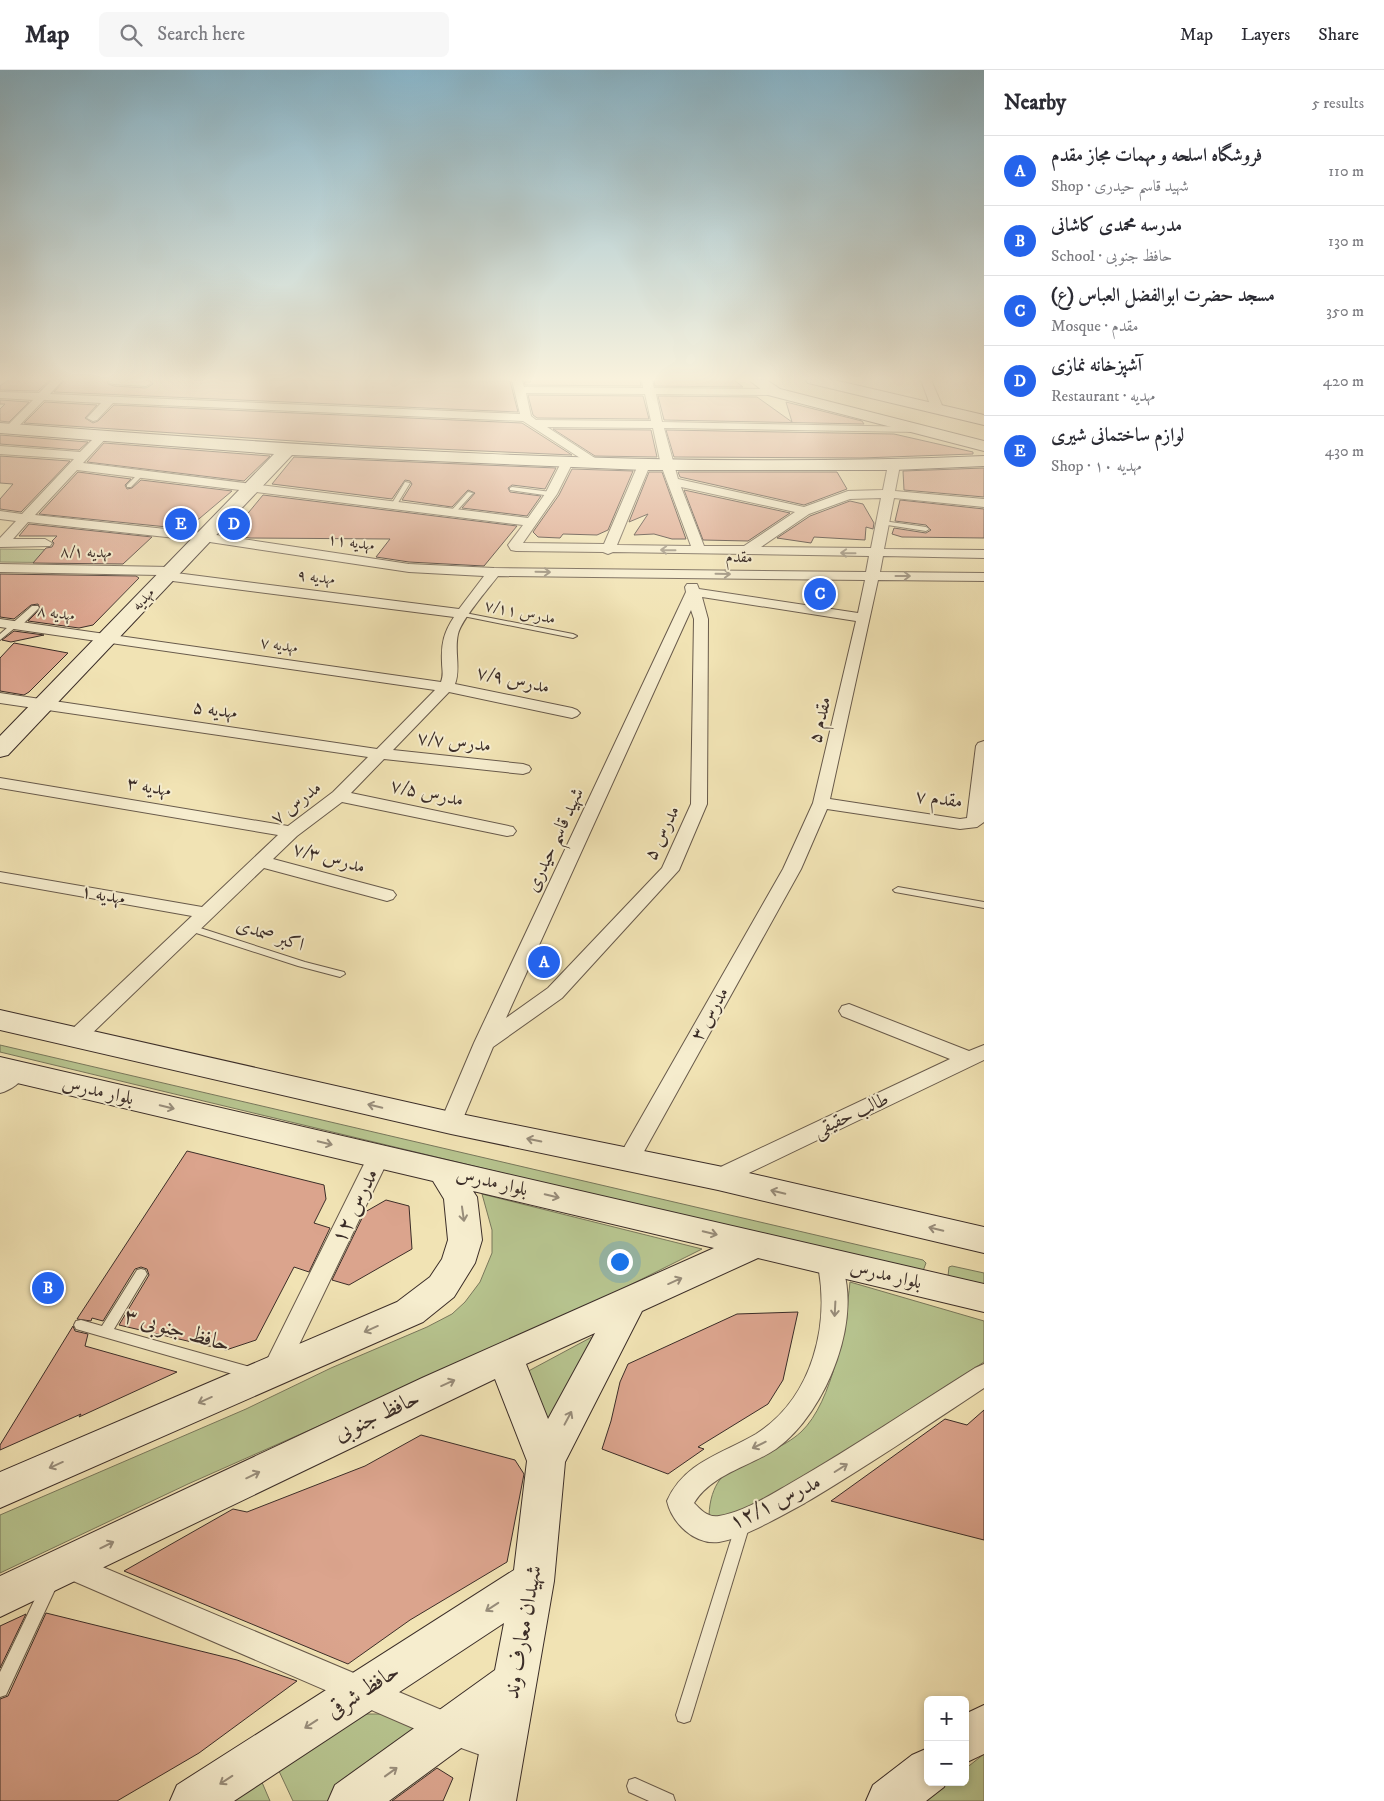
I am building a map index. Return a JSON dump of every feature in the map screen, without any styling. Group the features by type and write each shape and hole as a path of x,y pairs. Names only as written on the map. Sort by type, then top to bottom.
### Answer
{"street":[{"path":"2,543 79,461"},
{"name":"مهدیه","path":"0,750 278,461"},
{"path":"539,461 644,465 805,511"},
{"path":"591,461 594,463"},
{"path":"667,461 699,550"},
{"path":"670,473 984,461"},
{"path":"516,547 515,545 551,494 567,462"},
{"path":"608,550 644,465"},
{"name":"مقدم ۵","path":"792,869 821,803 864,618 894,465"},
{"path":"74,466 532,522"},
{"path":"746,551 805,511 848,495 888,494 984,504"},
{"name":"مهدیه ۱۱","path":"0,515 203,537 414,569 494,572"},
{"path":"2,543 45,543"},
{"name":"مقدم","path":"516,547 608,550 984,554"},
{"name":"مهدیه ۸/۱","path":"0,568 168,573"},
{"path":"446,687 450,675 451,633 494,572"},
{"name":"مقدم","path":"494,572 984,577"},
{"name":"مهدیه ۹","path":"168,573 463,614"},
{"path":"691,574 693,592 864,618"},
{"name":"شهید قاسم حیدری","path":"450,1123 484,1044 693,592"},
{"name":"مدرس ۵","path":"484,1044 556,993 670,870 699,804 701,619 693,592"},
{"name":"مهدیه ۸","path":"10,624 108,638"},
{"name":"مهدیه ۷","path":"108,638 446,687"},
{"name":"مدرس ۷/۹","path":"446,687 572,713"},
{"name":"مدرس ۷","path":"76,1037 290,832 339,796 446,687"},
{"name":"مهدیه ۵","path":"0,698 381,754"},
{"name":"مقدم ۷","path":"821,803 960,824 971,823 977,820 984,746"},
{"name":"مدرس ۷/۷","path":"381,754 523,769"},
{"name":"مهدیه ۳","path":"0,783 290,832"},
{"name":"مدرس ۷/۵","path":"339,796 507,831"},
{"name":"مدرس ۷/۳","path":"260,861 387,895"},
{"name":"مدرس ۳","path":"628,1160 792,869"},
{"name":"مهدیه ۱","path":"0,877 206,913"},
{"path":"849,1011 977,1055"},
{"path":"0,1020 450,1123 718,1178 984,1240"},
{"name":"طالب حقیقی","path":"718,1178 977,1055"},
{"name":"بلوار مدرس","path":"6,1075 443,1170 984,1298"},
{"name":"مدرس ۱۲","path":"268,1374 330,1256 379,1156"},
{"path":"0,1490 410,1312 442,1287 458,1263 465,1240 460,1197 443,1170"},
{"name":"حافظ جنوبی","path":"0,1597 418,1397 758,1244"},
{"name":"مدرس ۱۲/۱","path":"830,1262 836,1290 833,1334 802,1407 788,1426 766,1441 734,1457 701,1478 684,1494 680,1501 682,1509 695,1522 707,1529 719,1529 773,1507 836,1471 984,1375"},
{"path":"546,1461 630,1301"},
{"path":"505,1357 546,1461"},
{"name":"شهیدان معارف وند","path":"493,1801 533,1581 546,1461"},
{"path":"62,1568 362,1691 450,1730 503,1748"},
{"name":"حافظ شرقی","path":"193,1801 533,1581"},
{"path":"351,1801 514,1683"},
{"path":"969,1738 984,1727"},
{"path":"889,1801 924,1773"}],"lane":[{"path":"130,486 141,474"},
{"path":"394,505 407,483"},
{"path":"512,489 551,494"},
{"path":"454,512 470,493"},
{"path":"883,523 926,529"},
{"path":"0,638 10,624 35,608"},
{"name":"مدرس ۷/۱۱","path":"463,614 573,636"},
{"path":"898,890 984,905"},
{"name":"اکبر صمدی","path":"191,928 302,964 340,974"},
{"path":"105,1332 141,1274"},
{"name":"حافظ جنوبی ۳","path":"81,1325 268,1374"},
{"path":"684,1715 744,1520"},
{"path":"0,1689 62,1568"},
{"path":"635,1786 667,1801"}],"green space":[{"path":"0,549 87,550 81,563 0,562"},
{"path":"0,1045 923,1260 926,1263 923,1271 914,1272 0,1052"},
{"path":"482,1194 702,1249 580,1310 188,1484 0,1573 0,1515 246,1409 331,1368 427,1327 452,1314 465,1302 480,1282 492,1253 492,1230"},
{"path":"949,1267 984,1273 984,1289 948,1276"},
{"path":"850,1282 984,1321 984,1362 901,1415 849,1452 747,1508 717,1521 709,1515 712,1495 720,1480 730,1470 743,1462 772,1450 801,1432 812,1419 822,1402 836,1362"},
{"path":"603,1331 552,1423 542,1422 521,1375"},
{"path":"364,1714 386,1714 429,1732 328,1801 293,1801 278,1769"},
{"path":"984,1754 984,1801 926,1801 944,1786 969,1786 969,1766"},
{"path":"261,1780 270,1801 230,1801"}],"building":[{"path":"0,461 70,461 21,512 0,509 0,499 13,484 0,483"},
{"path":"88,461 265,461 244,481 87,462"},
{"path":"291,461 384,461 556,468 545,489 512,485 508,488 510,492 541,496 527,516 462,508 475,493 468,490 452,507 402,500 412,484 410,481 405,480 392,499 272,484"},
{"path":"984,468 984,497 904,490 903,471"},
{"path":"572,469 633,471 608,530 597,535 563,534 560,538 538,537 533,532 559,495"},
{"path":"78,472 131,479 125,485 127,489 132,488 141,480 232,491 187,529 39,514"},
{"path":"649,472 662,472 686,539 672,539 654,534 634,535 648,514 629,522"},
{"path":"678,472 837,472 847,489 804,505 680,477"},
{"path":"684,490 790,513 748,541 703,540"},
{"path":"263,495 517,526 484,566 409,562 376,557 390,539 250,538 230,535"},
{"path":"900,500 984,509 984,538 902,537 892,534 894,528 926,533 931,530 926,525 895,521"},
{"path":"850,501 863,504 874,523 873,529 866,527 865,540 814,537 811,543 777,538 810,516"},
{"path":"29,524 152,537 123,564 33,563 46,548 52,547 54,543 52,541 57,536 19,536"},
{"path":"0,574 136,576 139,578 93,625 79,628 28,621 40,609 38,604 31,605 14,619 0,617"},
{"path":"14,631 44,635 11,642 2,640"},
{"path":"14,643 68,653 24,695 0,691 0,658"},
{"path":"187,1151 324,1185 326,1199 314,1223 330,1228 309,1272 294,1267 256,1340 226,1350 119,1325 149,1275 147,1269 141,1267 135,1269 103,1321 92,1318 91,1321 77,1319"},
{"path":"386,1200 409,1206 412,1249 349,1285 332,1280 365,1212"},
{"path":"798,1312 783,1380 768,1404 698,1447 704,1449 668,1474 602,1449 620,1382 628,1364 737,1314"},
{"path":"73,1326 75,1331 88,1334 85,1346 177,1372 79,1417 81,1414 0,1450 0,1445"},
{"path":"984,1410 984,1540 831,1501 945,1419 967,1425"},
{"path":"421,1435 515,1460 524,1474 507,1562 410,1620 348,1664 124,1571 233,1509 247,1512 365,1466"},
{"path":"46,1613 237,1660 297,1681 199,1753 117,1801 0,1801 0,1699 8,1696"},
{"path":"26,1614 0,1668 0,1626"},
{"path":"437,1768 453,1778 443,1801 392,1801"}],"place":[{"name":"لوازم ساختمانی شیری","path":"181,524"},
{"name":"آشپزخانه نمازی","path":"234,524"},
{"name":"مسجد حضرت ابوالفضل العباس (ع)","path":"820,594"},
{"name":"فروشگاه اسلحه و مهمات مجاز مقدم","path":"544,962"},
{"name":"مدرسه محمدی کاشانی","path":"48,1288"}]}
